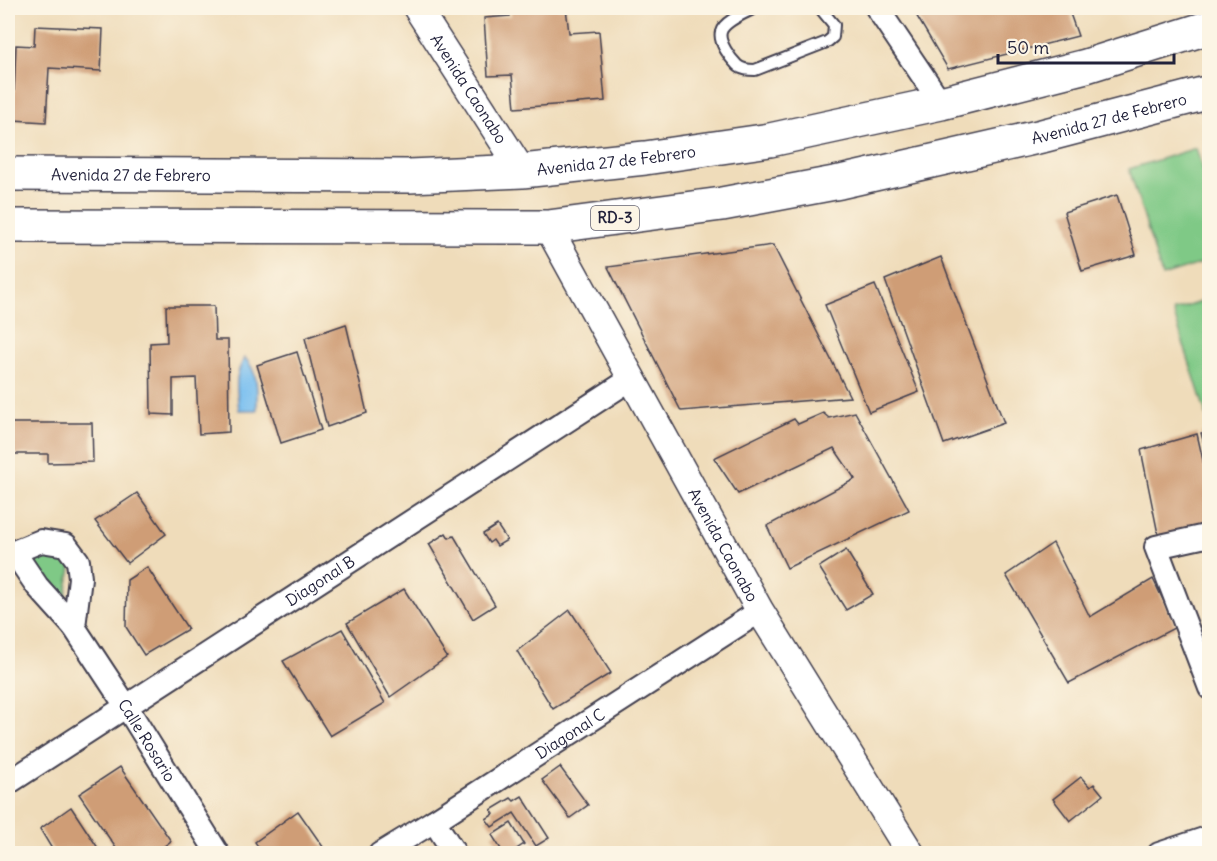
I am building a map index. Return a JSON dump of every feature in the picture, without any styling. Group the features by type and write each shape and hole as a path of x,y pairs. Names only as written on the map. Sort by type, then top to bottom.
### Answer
{"highway":[{"name":"Avenida 27 de Febrero","path":"8,174 409,176 522,171 645,158 770,140 941,103 1086,66 1209,27"},
{"name":"Avenida 27 de Febrero","path":"8,226 548,227 722,204 840,182 1042,136 1209,92"}],"street":[{"name":"Avenida Caonabo","path":"417,8 522,171"},
{"path":"878,8 941,103"},
{"name":"Avenida Caonabo","path":"548,227 760,611 911,854"},
{"name":"Diagonal B","path":"8,783 631,379"},
{"path":"1209,535 1156,547 1209,688"},
{"path":"11,552 41,541 66,545 78,561 80,578 74,627"},
{"name":"Calle Rosario","path":"11,552 37,586 74,627 218,854"},
{"name":"Diagonal C","path":"380,854 760,611"},
{"path":"434,821 455,854"},
{"path":"1159,854 1209,837"}],"lane":[{"path":"754,8 727,24 721,32 721,41 738,66 746,70 755,70 827,42 833,37 834,25 820,8"}],"green space":[{"path":"1196,148 1209,191 1209,261 1162,276 1129,169"},
{"path":"1209,299 1210,416 1207,417 1173,311"},
{"path":"41,548 58,550 72,563 64,605 25,559"}],"water":[{"path":"245,358 255,376 257,410 239,410 237,377"}],"building":[{"path":"509,8 566,8 569,33 599,31 605,101 515,108 512,75 488,76 484,18 510,16"},
{"path":"912,8 1068,8 1078,36 948,69"},
{"path":"35,26 103,29 101,71 49,68 46,122 13,120 16,45 34,46"},
{"path":"1117,195 1136,255 1082,271 1064,212"},
{"path":"773,245 850,397 681,411 608,267"},
{"path":"941,257 1004,423 944,444 885,280"},
{"path":"875,285 919,392 869,412 825,305"},
{"path":"166,306 214,306 215,340 228,340 229,432 199,434 196,378 173,379 173,415 151,414 150,343 167,342"},
{"path":"346,324 367,413 327,427 305,338"},
{"path":"297,352 321,430 281,443 257,365"},
{"path":"855,412 909,510 787,568 767,526 855,479 834,448 738,494 714,458 794,419 798,424 823,413 829,418"},
{"path":"8,423 92,423 93,462 48,463 48,454 8,454"},
{"path":"1210,431 1210,461 1209,461 1201,433"},
{"path":"1197,434 1210,491 1210,525 1159,539 1141,450"},
{"path":"137,493 166,534 127,563 95,521"},
{"path":"497,525 507,540 497,546 493,540 489,543 483,534"},
{"path":"446,533 449,538 454,536 495,605 473,619 429,544"},
{"path":"1053,543 1090,617 1153,579 1176,627 1069,683 1006,575"},
{"path":"846,550 873,594 846,610 819,567"},
{"path":"147,567 188,629 144,655 126,627 127,580"},
{"path":"404,589 447,657 390,697 347,623"},
{"path":"570,610 611,673 553,709 517,651"},
{"path":"342,629 385,703 330,736 283,661"},
{"path":"120,767 171,841 153,854 120,854 79,794"},
{"path":"560,767 588,805 570,818 542,780"},
{"path":"1081,777 1090,787 1094,784 1103,795 1070,821 1053,799"},
{"path":"522,796 549,838 536,846 514,813 492,827 486,819 494,814 491,810 511,798 514,801"},
{"path":"71,807 102,854 55,854 40,829"},
{"path":"298,811 328,854 263,854 255,842"},
{"path":"511,823 524,844 509,854 504,854 492,835"}]}
